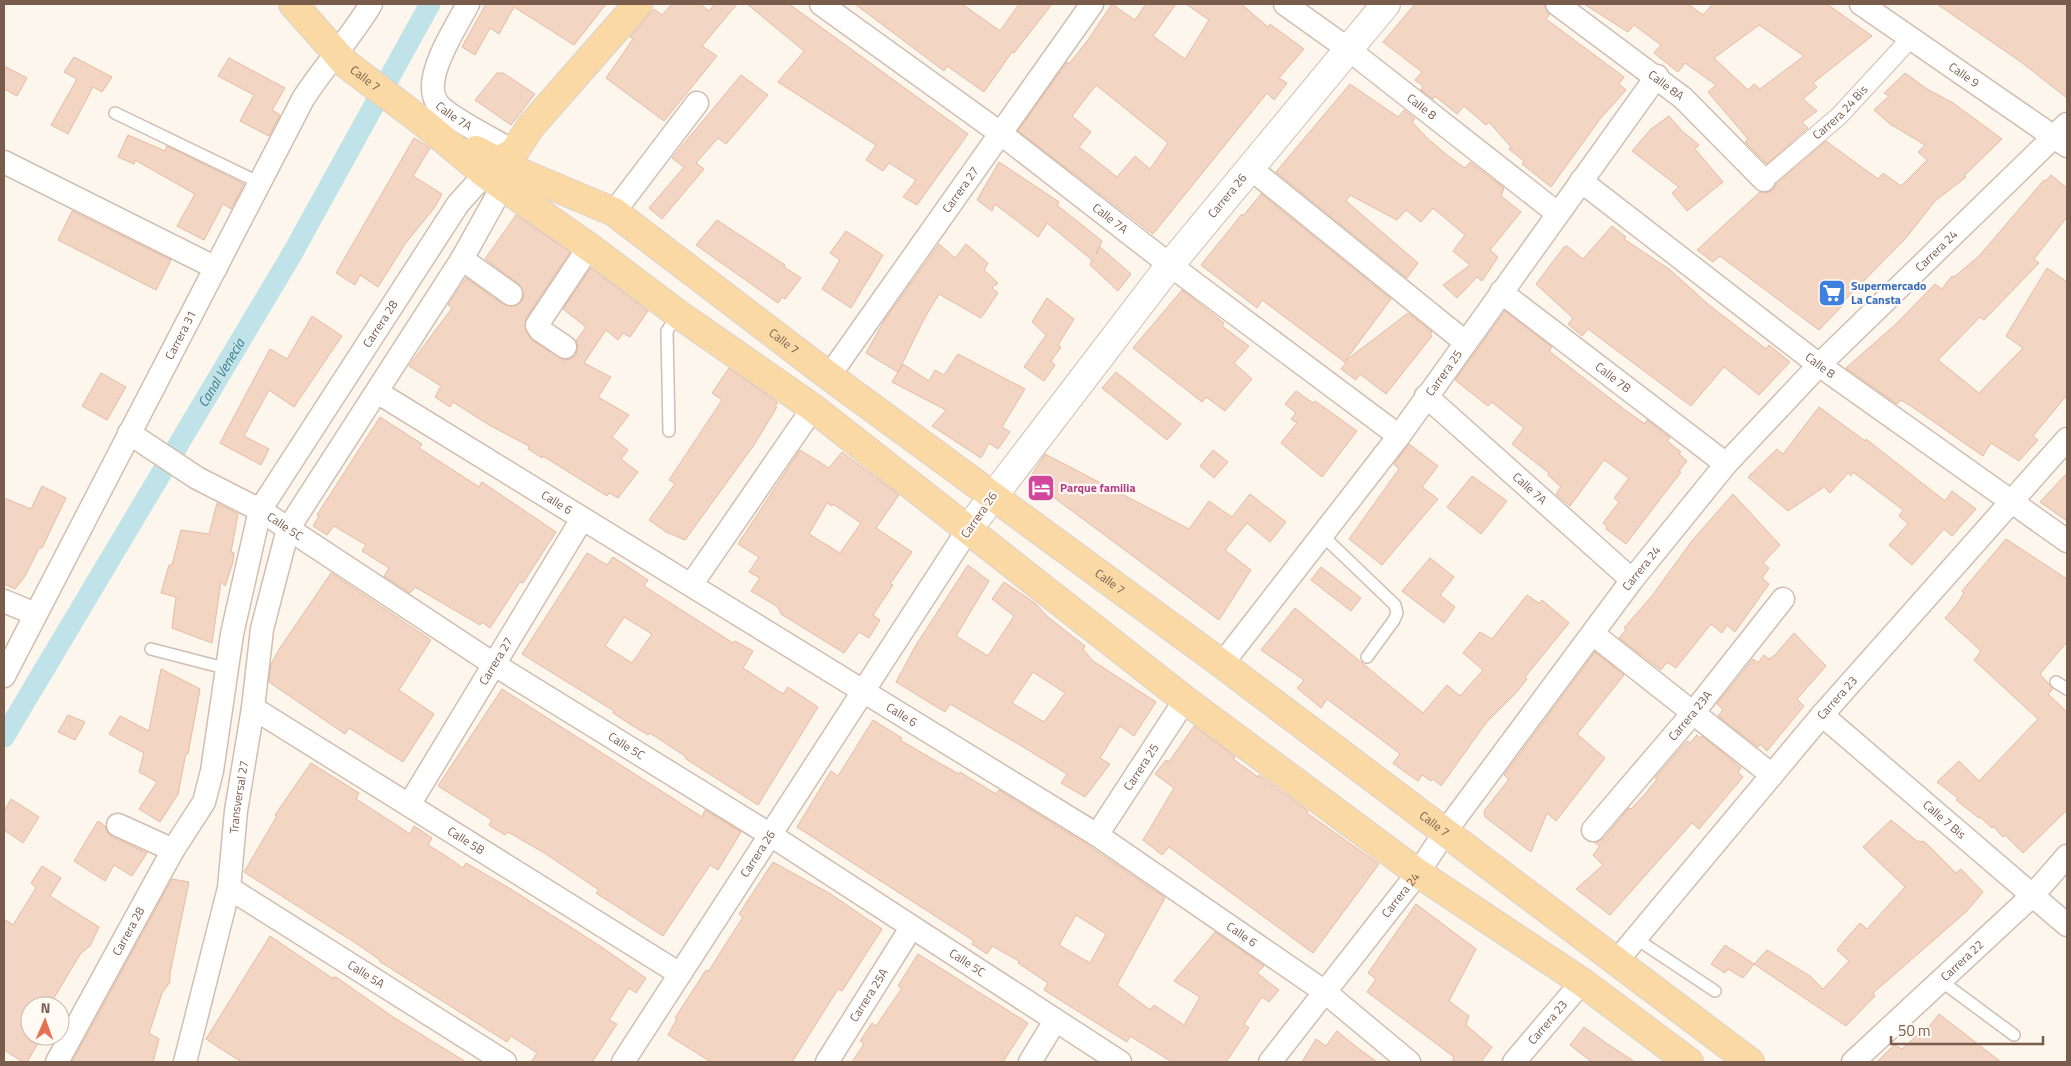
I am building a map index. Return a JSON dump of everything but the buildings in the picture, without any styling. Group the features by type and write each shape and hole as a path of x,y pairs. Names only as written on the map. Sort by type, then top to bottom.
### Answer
{"main road":[{"name":"Calle 7","path":"293,4 340,58 422,112 448,142 502,169 614,212 829,376 1222,664 1615,963 1750,1062"},
{"name":"Carrera 28","path":"502,169 531,126 638,4"},
{"name":"Calle 7","path":"502,169 589,247 678,314 813,408 969,528 1185,700 1418,873 1582,982 1689,1062"}],"street":[{"name":"Carrera 31","path":"4,676 303,98 340,58 350,36 371,4"},
{"name":"Calle 7A","path":"468,4 437,64 422,112 502,169"},
{"name":"Calle 7A","path":"820,4 1000,133 1170,265 1399,436"},
{"name":"Carrera 27","path":"829,376 1092,4"},
{"name":"Calle 8","path":"1285,4 1348,49 1557,213"},
{"name":"Carrera 26","path":"623,1062 862,690 992,495 1170,265 1386,4"},
{"name":"Calle 8A","path":"1557,4 1657,76 1683,98 1764,180"},
{"name":"Calle 9","path":"1861,4 1910,39 2063,135"},
{"name":"Carrera 24 Bis","path":"1764,180 1839,116 1910,39"},
{"name":"Carrera 25","path":"1222,664 1399,436 1657,76"},
{"path":"614,212 696,103"},
{"name":"Carrera 24","path":"1270,1062 1418,873 1445,832 1632,580 1726,464 1818,365 2063,135"},
{"path":"4,162 216,268"},
{"path":"1250,168 1465,342"},
{"name":"Carrera 28","path":"288,529 462,259 502,169"},
{"name":"Carrera 28","path":"260,510 458,204 502,169"},
{"name":"Calle 8","path":"1581,181 1818,365 2067,541"},
{"path":"565,347 540,330 537,325 589,247"},
{"path":"462,259 511,294"},
{"name":"Calle 7B","path":"1501,292 1726,464"},
{"name":"Calle 6","path":"377,392 1097,834 1325,992 1409,1062"},
{"name":"Calle 7A","path":"1426,396 1632,580"},
{"path":"692,585 813,408"},
{"name":"Calle 5C","path":"129,433 153,447 197,478 260,510 495,664 769,834 1120,1062"},
{"name":"Carrera 23","path":"1615,963 1822,715 2067,439"},
{"path":"228,669 232,634 260,510"},
{"name":"Carrera 27","path":"409,805 582,519"},
{"name":"Transversal 27","path":"185,1062 229,888 236,811 253,708 262,629 288,529"},
{"name":"Carrera 23A","path":"1593,830 1693,713 1783,599"},
{"path":"4,601 35,614"},
{"path":"1593,634 1772,775"},
{"name":"Carrera 28","path":"57,1062 173,850 204,802 212,771 228,669"},
{"name":"Carrera 25","path":"1097,834 1185,700"},
{"name":"Calle 5B","path":"253,708 680,974"},
{"name":"Calle 7 Bis","path":"1822,715 2067,925"},
{"path":"118,825 173,850"},
{"name":"Carrera 22","path":"1853,1062 2034,895 2067,856"},
{"name":"Calle 5A","path":"229,888 504,1062"},
{"name":"Carrera 25A","path":"827,1062 911,928"},
{"name":"Carrera 23","path":"1514,1062 1582,982"},
{"path":"1030,1062 1055,1021"}],"lane":[{"path":"115,112 260,184"},
{"path":"669,431 667,330 678,314"},
{"path":"1322,535 1395,606 1394,620 1367,657"},
{"path":"151,650 228,669"},
{"path":"2056,682 2067,689"},
{"path":"1635,938 1715,991"},
{"path":"1940,981 2014,1035"}],"waterway":[{"name":"Canal Venecia","path":"4,737 292,254 430,4"}],"place":[{"name":"Supermercado La Cansta","path":"1832,293"},
{"name":"Parque familia","path":"1041,488"}]}
